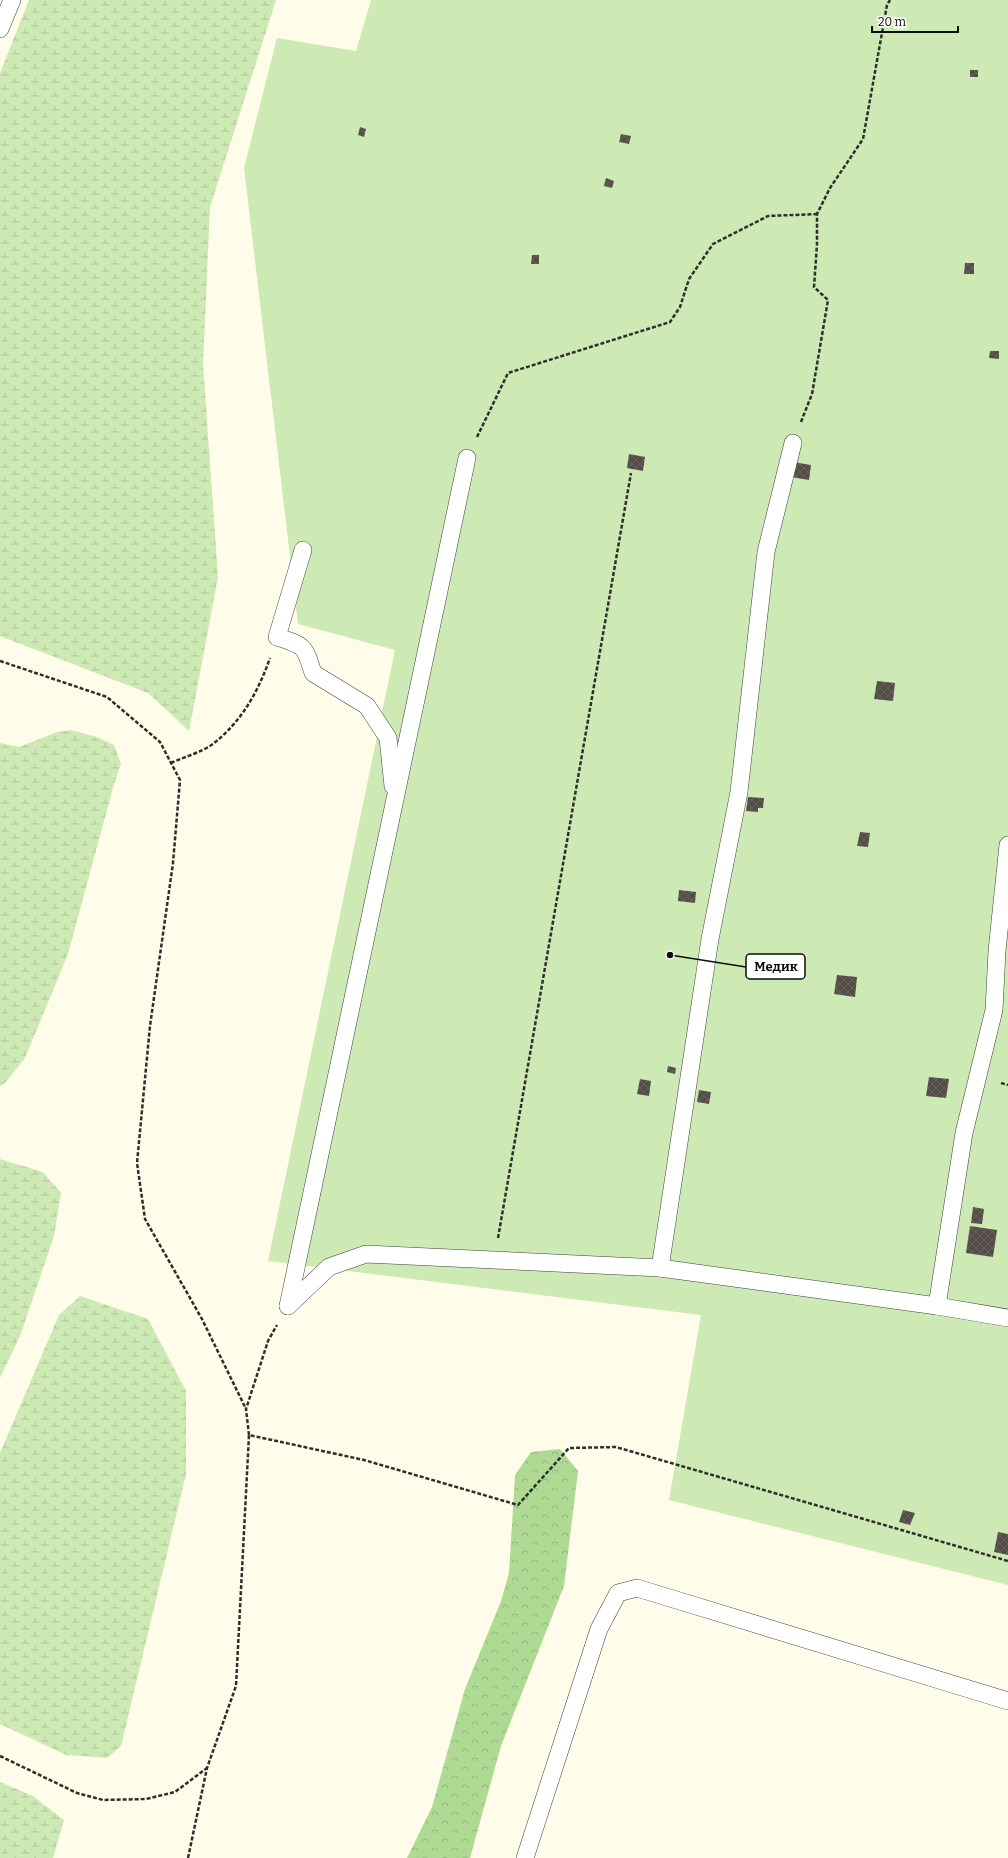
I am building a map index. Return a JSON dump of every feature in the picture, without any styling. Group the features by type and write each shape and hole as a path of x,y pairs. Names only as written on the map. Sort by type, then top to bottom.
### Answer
{"lane":[{"path":"0,29 12,0"},
{"path":"660,1268 710,939 739,792 766,552 793,443"},
{"path":"288,1306 467,458"},
{"path":"303,550 277,637 296,643 307,652 313,673 367,706 388,738 394,804"},
{"path":"937,1306 964,1133 994,1010 1008,845"},
{"path":"288,1306 329,1267 366,1254 660,1268 937,1306 1008,1318"},
{"path":"525,1858 599,1629 618,1593 637,1588 1008,1701"}],"path":[{"path":"793,443 812,394 828,300 814,287 817,244 816,214 830,188 863,139 887,5 890,0"},
{"path":"467,458 508,373 670,322 680,307 689,279 713,244 768,216 816,214"},
{"path":"494,1260 631,474"},
{"path":"171,763 212,744 243,715 262,680 277,637"},
{"path":"0,661 107,697 160,742 180,780 173,863 150,1026 137,1164 145,1219 202,1319 246,1409 249,1435 236,1686 207,1768 188,1858"},
{"path":"246,1409 268,1341 288,1306"},
{"path":"249,1435 364,1460 518,1505 569,1448 616,1447 1008,1561"},
{"path":"0,1756 77,1792 103,1800 146,1799 175,1792 207,1768"}],"green space":[{"path":"29,0 276,0 210,207 203,364 218,577 189,731 148,693 0,636 0,73"},
{"path":"371,0 1008,0 1008,1585 669,1500 701,1315 268,1261 395,650 298,624 244,168 277,38 356,51"},
{"path":"70,730 97,737 114,745 121,764 114,784 68,954 25,1058 5,1083 0,1086 0,743 19,747 57,732"},
{"path":"0,1159 43,1172 61,1193 54,1236 20,1336 0,1378"},
{"path":"80,1296 148,1319 186,1391 186,1474 121,1746 107,1758 66,1755 0,1724 0,1453 59,1315"},
{"path":"560,1449 578,1471 564,1586 501,1746 470,1858 407,1858 432,1807 465,1689 501,1601 509,1573 515,1475 531,1452"},
{"path":"0,1782 33,1796 64,1820 53,1858 0,1858"}],"building":[{"path":"970,70 978,70 978,77 970,77"},
{"path":"360,127 366,129 364,137 358,135"},
{"path":"621,134 631,136 629,144 619,142"},
{"path":"606,178 614,181 612,188 604,186"},
{"path":"532,255 539,255 539,264 531,264"},
{"path":"965,263 974,263 974,274 964,274"},
{"path":"990,351 999,351 999,359 989,358"},
{"path":"629,454 645,457 643,471 627,468"},
{"path":"793,462 811,465 809,480 791,477"},
{"path":"877,681 895,683 893,701 874,699"},
{"path":"748,797 764,798 763,808 758,808 758,812 746,811"},
{"path":"860,832 870,833 868,847 857,846"},
{"path":"679,890 696,892 695,903 678,901"},
{"path":"837,975 857,977 855,997 834,994"},
{"path":"668,1066 676,1068 675,1074 667,1072"},
{"path":"929,1077 949,1079 946,1098 926,1096"},
{"path":"640,1079 651,1081 649,1096 637,1094"},
{"path":"699,1090 711,1092 709,1104 697,1102"},
{"path":"973,1207 984,1209 982,1224 971,1223"},
{"path":"970,1226 997,1230 993,1257 966,1253"},
{"path":"903,1510 915,1513 910,1525 899,1522"},
{"path":"998,1532 1008,1534 1008,1555 994,1552"}],"place":[{"name":"Медик","path":"670,955"}]}
